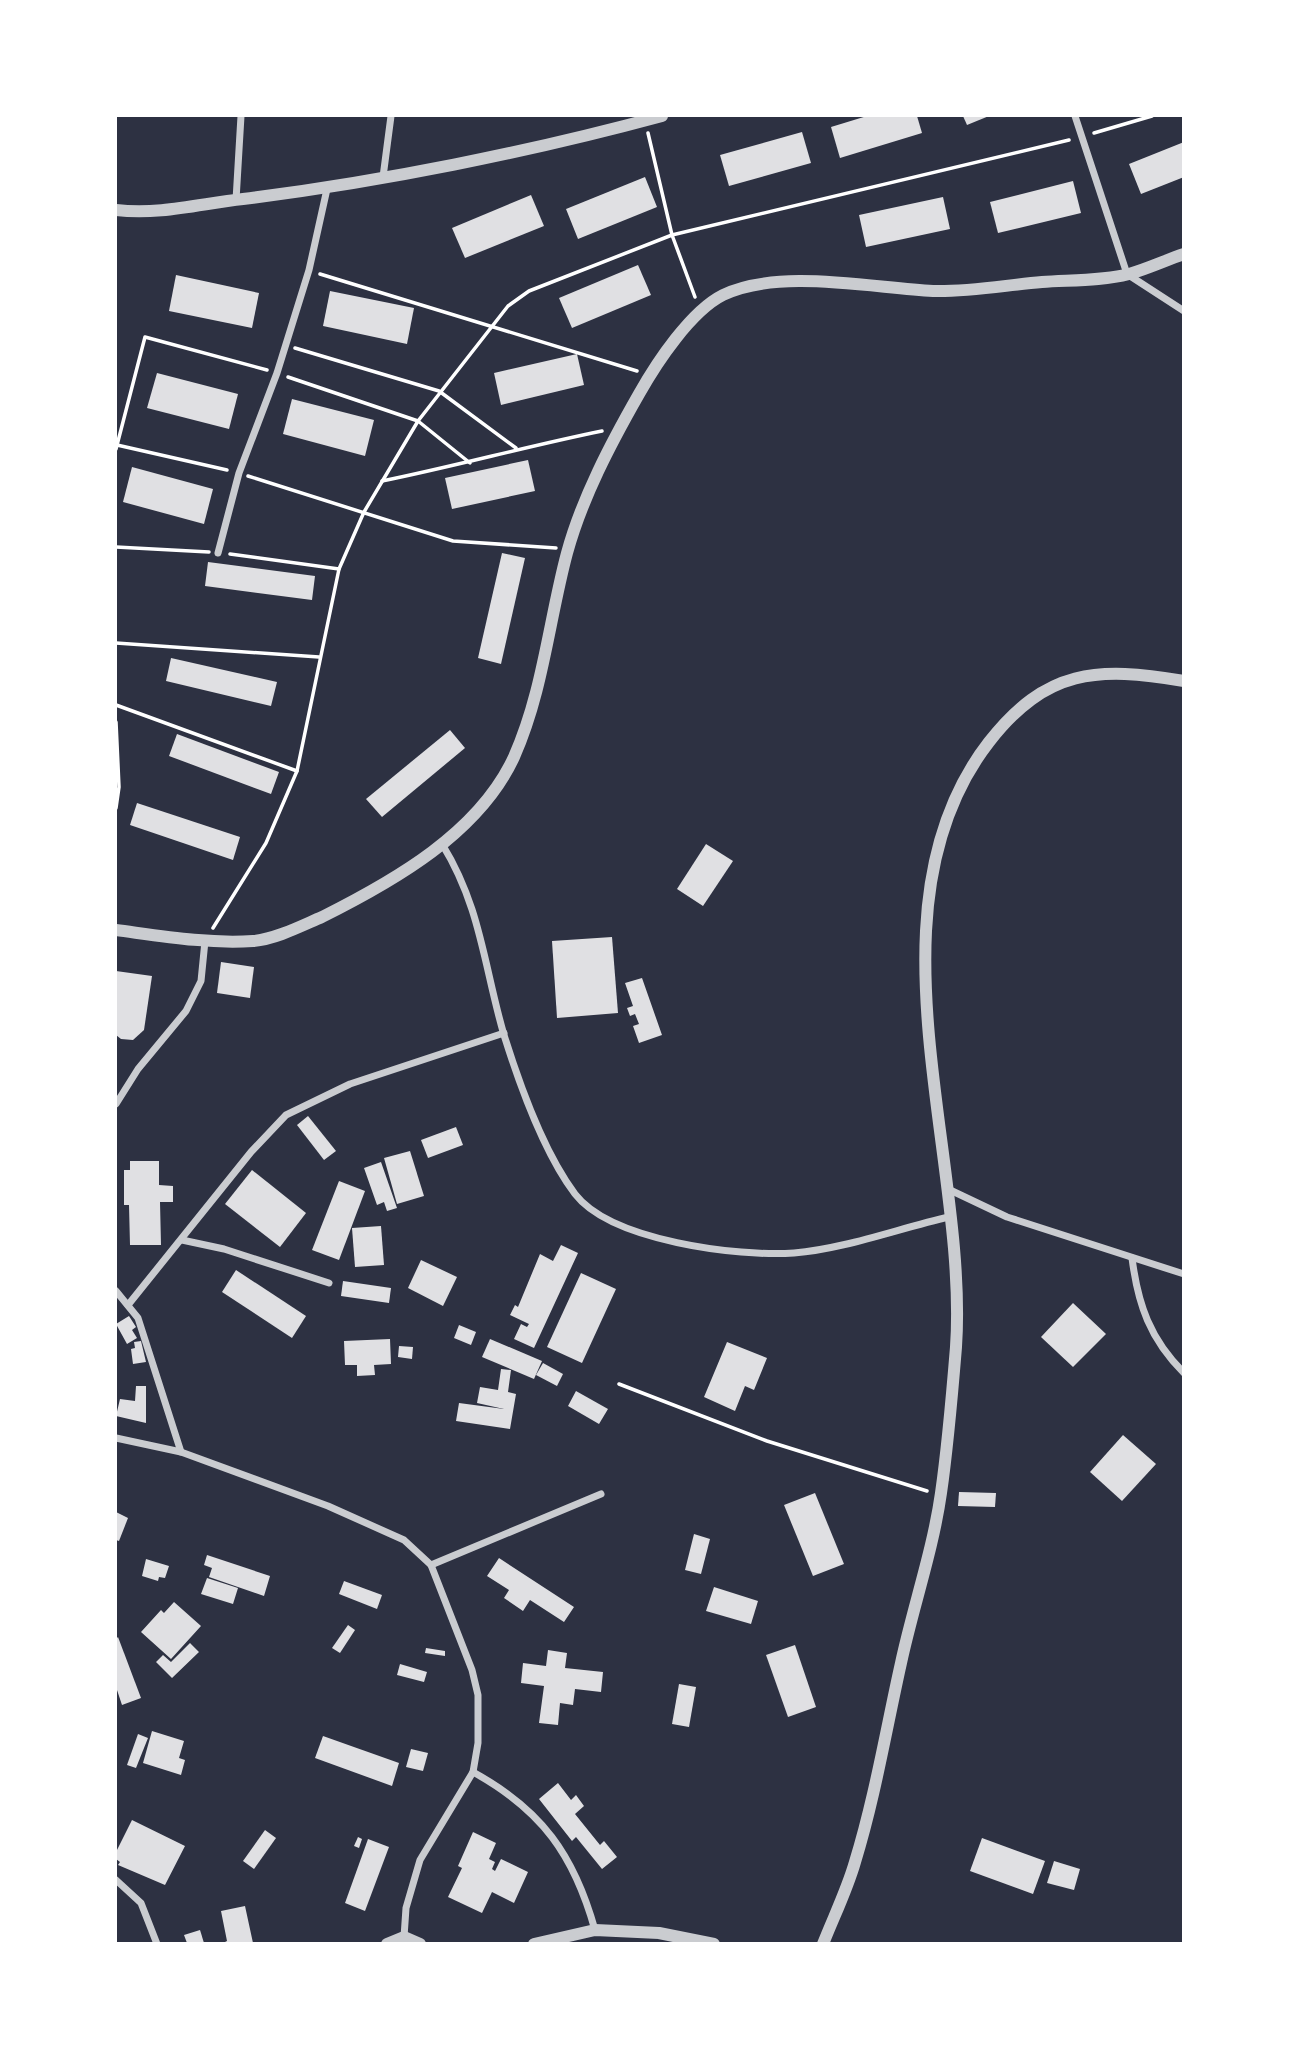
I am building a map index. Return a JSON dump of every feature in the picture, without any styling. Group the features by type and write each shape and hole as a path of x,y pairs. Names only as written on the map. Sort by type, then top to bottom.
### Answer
{"street":[{"path":"236,200 241,116"},
{"path":"383,177 391,116"},
{"path":"116,210 187,210 236,200 327,189 662,116"},
{"path":"1075,116 1127,274 1184,311"},
{"path":"218,553 239,473 278,373 309,270 327,189"},
{"path":"116,930 205,941 257,941 301,927 350,903 442,844 489,798 512,760 527,722 568,548 619,428 649,375 700,312 723,295 751,287 786,283 937,291 1127,274 1184,254"},
{"path":"823,1944 846,1891 867,1817 941,1496 958,1310 930,1047 926,930 942,836 962,784 1004,724 1044,689 1075,678 1116,673 1184,681"},
{"path":"442,844 470,903 491,971 504,1033 531,1111 576,1195 621,1227 718,1250 795,1253 949,1217"},
{"path":"116,1104 138,1069 187,1011 201,981 205,941"},
{"path":"128,1305 251,1152 286,1115 350,1084 504,1033"},
{"path":"946,1188 1007,1217 1184,1275"},
{"path":"182,1240 224,1249 329,1283"},
{"path":"1132,1258 1137,1296 1149,1324 1167,1356 1184,1373"},
{"path":"116,1292 138,1318 181,1452"},
{"path":"116,1438 181,1452 328,1507 404,1540 431,1565 464,1646 478,1695 478,1742 473,1772 420,1860 406,1908 404,1937"},
{"path":"431,1565 601,1494"},
{"path":"473,1772 518,1800 545,1825 569,1862 585,1895 595,1930"},
{"path":"116,1880 141,1903 157,1944"},
{"path":"534,1944 595,1930 659,1933 714,1944"},
{"path":"387,1944 404,1937 420,1944"}],"path":[{"path":"205,941 267,843 297,771 339,569 365,512 418,421 508,306 529,291 672,235 1083,136 1152,116"},
{"path":"645,120 672,235 700,312"},
{"path":"309,270 649,375"},
{"path":"470,463 418,421 278,373 145,337 116,447 239,473 453,541 568,548"},
{"path":"286,346 439,391 516,448"},
{"path":"382,481 470,463 516,448 619,428"},
{"path":"116,643 320,657"},
{"path":"116,705 297,771"},
{"path":"116,722 119,787 116,808"},
{"path":"619,1384 767,1441 941,1496"}],"building":[{"path":"867,116 917,116 922,133 840,158 831,127"},
{"path":"963,116 989,116 967,125"},
{"path":"802,132 811,163 729,186 720,155"},
{"path":"1184,142 1184,177 1141,194 1129,164"},
{"path":"645,177 657,207 578,239 566,209"},
{"path":"1073,181 1081,213 998,233 990,202"},
{"path":"531,195 544,226 465,258 452,228"},
{"path":"943,197 950,229 866,247 859,215"},
{"path":"638,265 651,295 572,328 559,298"},
{"path":"176,275 259,293 252,328 169,311"},
{"path":"330,291 414,308 407,344 323,326"},
{"path":"577,354 584,385 501,405 494,373"},
{"path":"157,373 238,394 229,429 147,408"},
{"path":"292,399 374,420 365,456 283,434"},
{"path":"528,460 535,491 452,509 445,478"},
{"path":"132,467 213,489 204,524 123,502"},
{"path":"502,553 525,558 501,664 478,658"},
{"path":"208,562 315,576 312,600 205,586"},
{"path":"171,658 277,682 271,706 166,681"},
{"path":"450,730 465,748 382,817 366,799"},
{"path":"177,734 279,772 271,794 169,756"},
{"path":"137,803 240,837 233,860 130,825"},
{"path":"706,844 733,861 703,906 677,889"},
{"path":"612,937 618,1013 557,1018 552,941"},
{"path":"221,962 254,967 250,998 217,993"},
{"path":"116,971 152,976 144,1030 133,1040 121,1039 116,1035"},
{"path":"642,978 662,1035 639,1043 633,1026 639,1024 635,1014 630,1016 627,1008 633,1006 625,983"},
{"path":"308,1116 336,1151 324,1160 297,1125"},
{"path":"456,1127 463,1145 428,1158 421,1140"},
{"path":"410,1151 424,1196 397,1204 384,1158"},
{"path":"130,1161 159,1161 159,1185 173,1186 173,1202 160,1202 161,1245 130,1245 129,1205 124,1205 124,1170 130,1170"},
{"path":"381,1162 397,1208 387,1211 384,1202 377,1205 364,1168"},
{"path":"252,1170 306,1213 280,1247 225,1204"},
{"path":"339,1181 365,1191 339,1260 312,1250"},
{"path":"381,1226 384,1265 355,1267 352,1228"},
{"path":"561,1245 578,1253 534,1348 514,1339 521,1324 527,1327 529,1324 510,1315 515,1305 518,1307 540,1254 553,1261"},
{"path":"421,1260 457,1277 443,1306 408,1288"},
{"path":"236,1270 306,1316 292,1338 222,1292"},
{"path":"581,1273 616,1289 582,1363 547,1347"},
{"path":"343,1281 391,1288 389,1303 341,1296"},
{"path":"1073,1303 1106,1334 1073,1367 1041,1337"},
{"path":"129,1316 136,1327 132,1330 137,1338 127,1344 116,1324"},
{"path":"459,1325 476,1332 471,1345 454,1338"},
{"path":"390,1339 391,1364 374,1365 375,1375 357,1376 357,1365 345,1365 344,1341"},
{"path":"490,1339 542,1361 534,1379 482,1357"},
{"path":"141,1341 146,1362 133,1364 131,1349 135,1348 134,1342"},
{"path":"727,1342 767,1358 754,1390 745,1386 735,1411 704,1397"},
{"path":"399,1346 413,1347 412,1359 398,1357"},
{"path":"543,1363 563,1374 557,1386 536,1375"},
{"path":"501,1369 511,1370 508,1392 516,1394 510,1429 456,1421 459,1403 504,1409 477,1403 480,1387 498,1390"},
{"path":"136,1386 146,1386 146,1423 116,1416 120,1399 135,1401"},
{"path":"576,1391 608,1409 599,1424 568,1406"},
{"path":"1123,1435 1156,1464 1122,1501 1090,1472"},
{"path":"959,1492 996,1493 995,1507 958,1506"},
{"path":"815,1493 844,1564 813,1576 784,1505"},
{"path":"116,1512 128,1518 119,1541 116,1540"},
{"path":"694,1534 710,1539 701,1574 685,1570"},
{"path":"207,1555 270,1576 264,1596 209,1577 212,1568 204,1565"},
{"path":"499,1558 574,1607 564,1622 530,1600 523,1611 504,1598 509,1590 487,1576"},
{"path":"146,1559 169,1566 165,1578 159,1577 158,1581 142,1576"},
{"path":"207,1578 238,1588 233,1604 201,1594"},
{"path":"344,1581 382,1595 377,1609 339,1594"},
{"path":"714,1587 758,1601 751,1624 706,1611"},
{"path":"174,1602 201,1626 171,1659 141,1632 161,1610 164,1613"},
{"path":"348,1625 355,1630 340,1653 332,1648"},
{"path":"118,1637 141,1698 122,1705 116,1687"},
{"path":"190,1643 199,1652 172,1678 156,1662 163,1655 171,1662"},
{"path":"795,1645 816,1707 788,1717 766,1655"},
{"path":"426,1648 445,1651 445,1656 425,1653"},
{"path":"548,1650 567,1653 565,1668 603,1672 601,1692 575,1689 573,1705 560,1703 558,1725 539,1723 544,1686 521,1683 523,1663 546,1666"},
{"path":"400,1664 427,1672 424,1682 397,1675"},
{"path":"679,1684 696,1687 689,1727 672,1724"},
{"path":"152,1731 184,1741 179,1758 185,1760 181,1775 143,1763"},
{"path":"138,1734 148,1738 136,1768 127,1765"},
{"path":"323,1736 399,1763 392,1786 315,1758"},
{"path":"411,1749 428,1753 423,1771 406,1767"},
{"path":"558,1783 571,1800 576,1795 584,1806 575,1814 600,1845 604,1841 617,1857 602,1869 576,1837 572,1841 539,1799"},
{"path":"132,1820 185,1846 165,1885 118,1865 120,1862 116,1859 116,1852"},
{"path":"265,1830 276,1838 254,1869 243,1861"},
{"path":"473,1832 496,1843 489,1859 495,1862 492,1869 495,1871 501,1859 528,1872 514,1903 492,1892 482,1913 448,1897 462,1868 458,1866"},
{"path":"358,1837 362,1839 359,1848 354,1846"},
{"path":"982,1838 1045,1861 1033,1894 970,1871"},
{"path":"368,1839 389,1847 365,1911 345,1903"},
{"path":"1054,1861 1080,1869 1074,1890 1047,1883"},
{"path":"245,1906 253,1943 223,1943 227,1941 221,1911"},
{"path":"200,1930 204,1943 187,1943 184,1935"}]}
